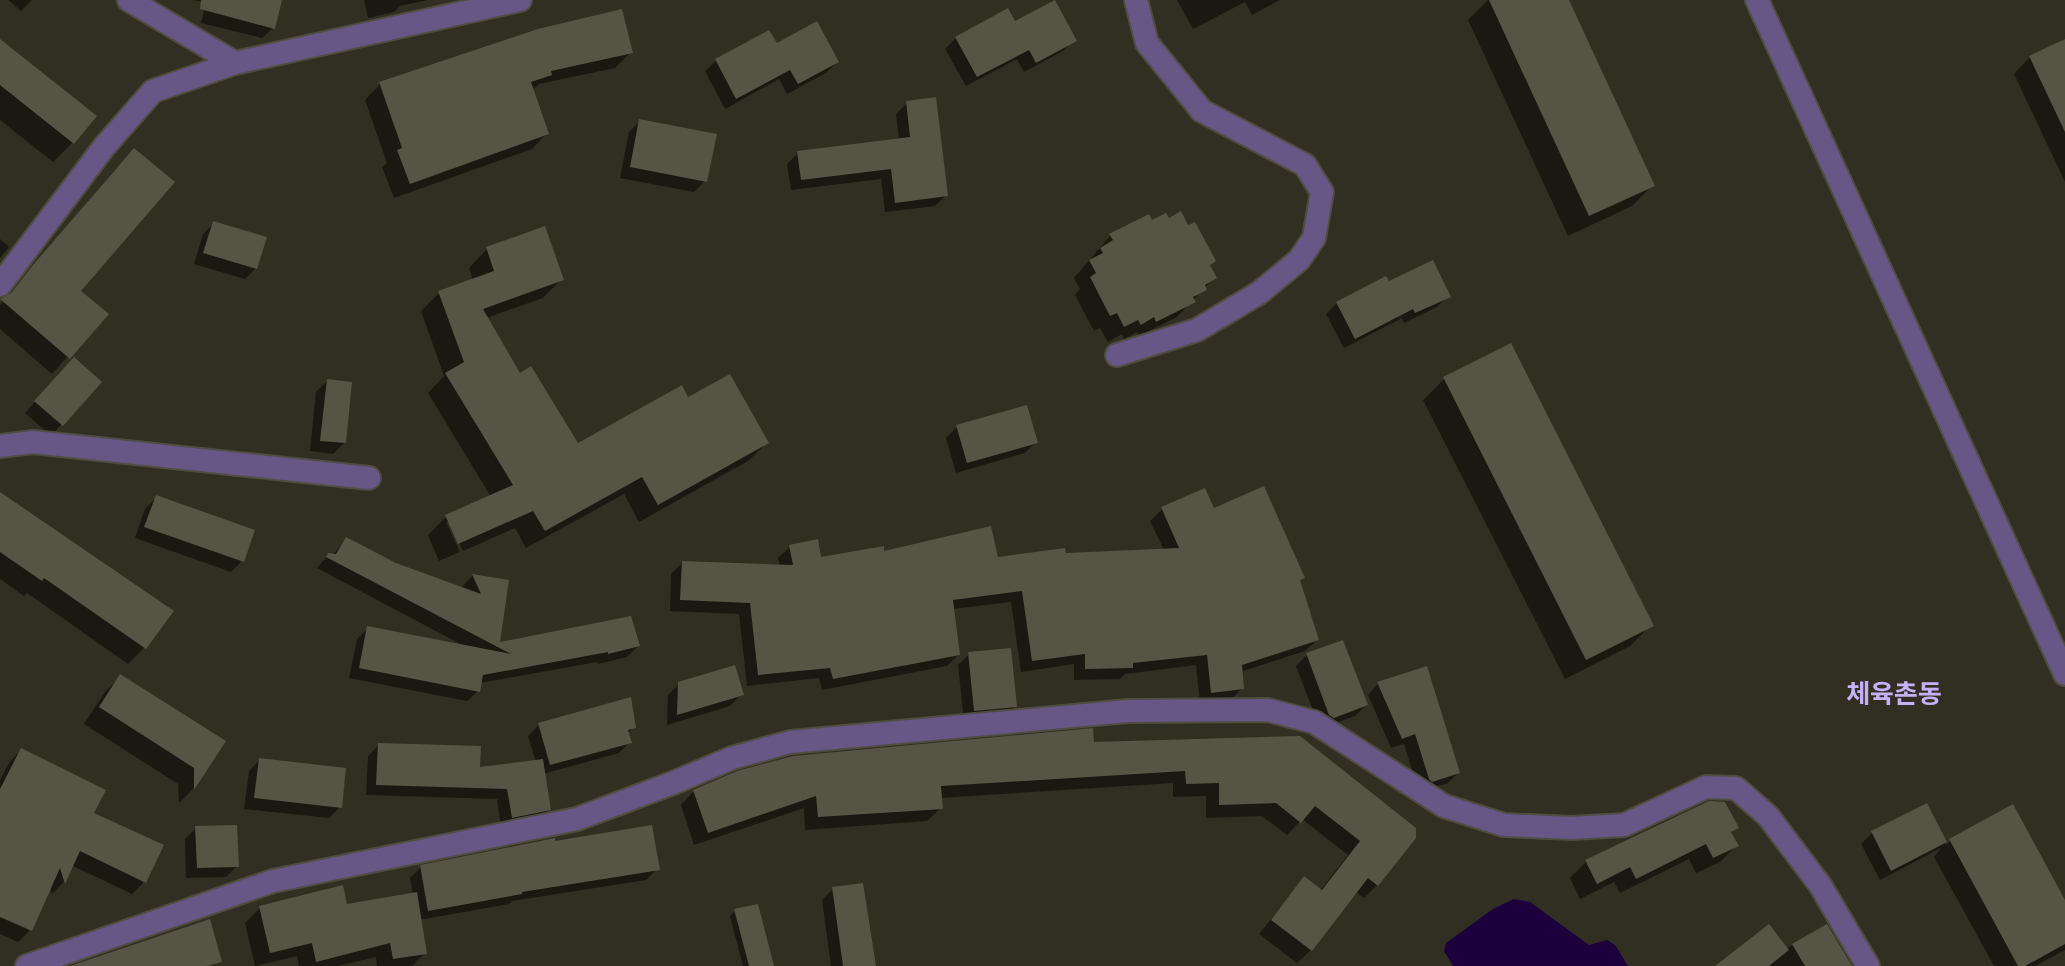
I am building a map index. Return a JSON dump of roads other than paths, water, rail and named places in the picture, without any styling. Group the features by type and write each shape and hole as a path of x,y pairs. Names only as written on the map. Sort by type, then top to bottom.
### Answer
{"street":[{"path":"129,0 235,63"},
{"path":"0,285 104,147 153,91 235,63 520,0"},
{"path":"1117,355 1197,330 1259,293 1299,260 1314,238 1322,192 1305,165 1202,111 1147,43 1136,0"},
{"path":"1757,0 2065,674"},
{"path":"0,446 33,442 369,478"},
{"path":"27,966 273,881 577,819 732,758 790,742 1128,711 1268,710 1314,722 1444,806 1504,825 1572,828 1624,825 1706,787 1736,788 1768,816 1820,885 1868,966"}],"district":[{"name":"체육촌동","path":"1894,694"}]}
